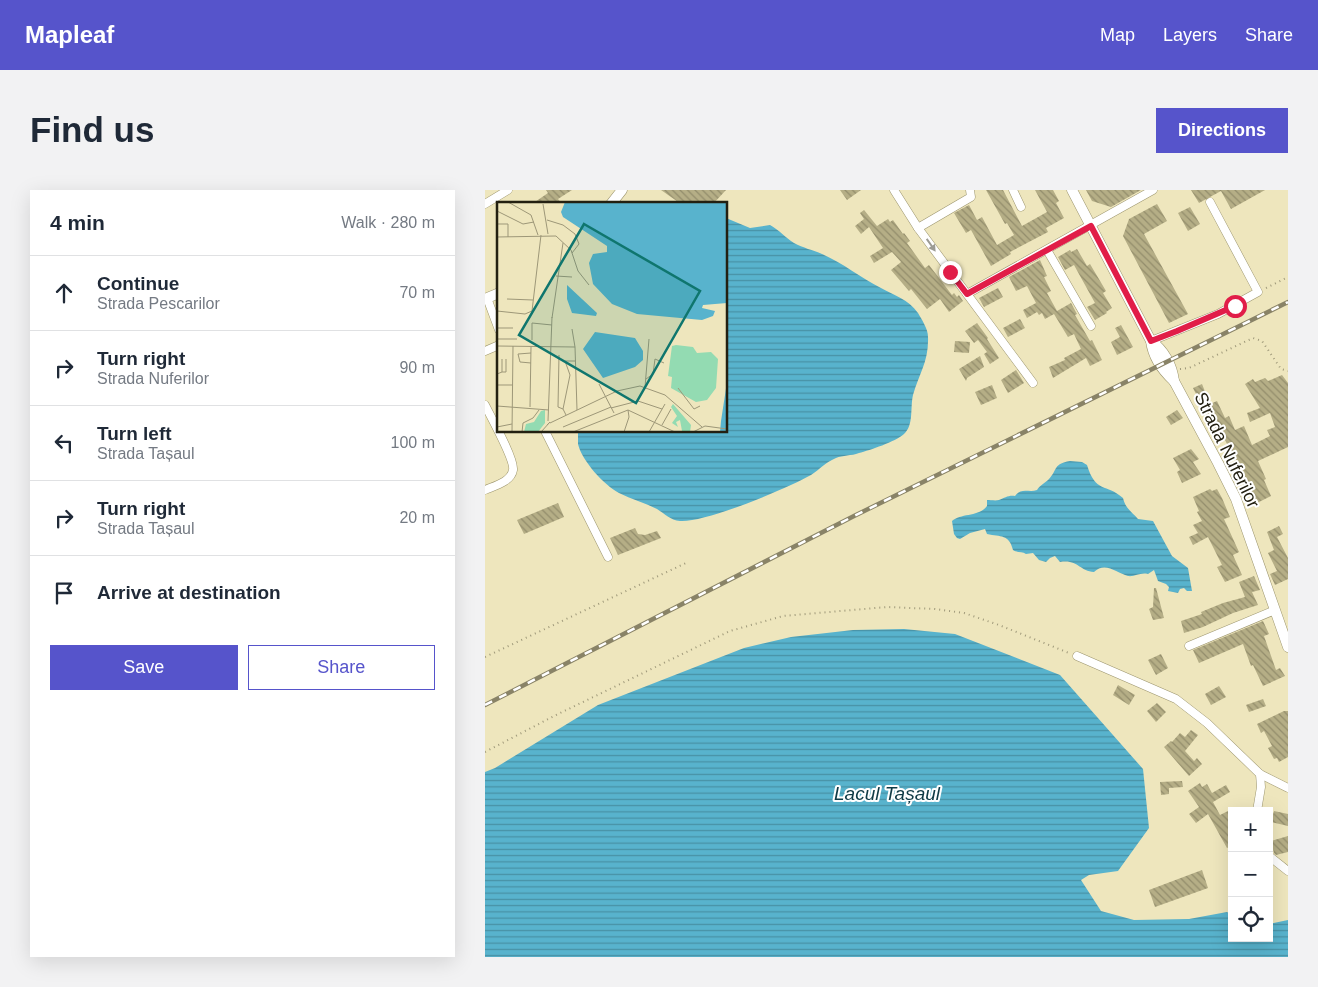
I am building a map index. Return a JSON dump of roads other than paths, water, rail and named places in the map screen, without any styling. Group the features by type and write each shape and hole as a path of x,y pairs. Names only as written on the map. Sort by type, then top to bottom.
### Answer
{"street":[{"path":"485,204 508,190"},
{"path":"613,202 622,190"},
{"path":"894,190 918,228 1033,383"},
{"path":"918,228 971,197 970,190"},
{"path":"1013,190 1021,207"},
{"name":"Strada Nuferilor","path":"1072,190 1151,341 1152,351 1165,372 1173,376 1219,463 1236,499 1288,647"},
{"path":"967,294 1153,190"},
{"path":"1151,341 1218,314 1259,292 1210,202"},
{"path":"1047,250 1091,326"},
{"path":"486,299 497,325"},
{"path":"485,351 497,346"},
{"path":"485,405 497,430"},
{"path":"485,490 501,483 513,471 507,451 498,432"},
{"path":"546,432 608,557"},
{"path":"1189,646 1275,610"},
{"path":"1077,656 1176,699 1207,723 1260,774 1288,788"},
{"path":"1258,807 1261,787 1260,774"},
{"path":"1273,859 1288,871"}],"water":[{"path":"727,218 750,228 770,225 794,243 830,258 906,301 918,313 928,334 927,353 913,395 909,426 904,434 889,443 856,454 836,458 800,481 726,511 692,520 680,521 670,518 657,509 613,489 594,472 580,451 578,432 727,432"},
{"path":"1070,461 1082,462 1087,465 1094,480 1102,487 1117,493 1123,498 1127,507 1138,519 1153,521 1172,556 1188,568 1192,591 1187,591 1184,588 1180,589 1178,593 1168,591 1169,587 1158,581 1154,570 1148,574 1128,576 1107,568 1098,569 1094,572 1085,570 1071,562 1060,562 1055,556 1046,562 1039,560 1033,553 1026,554 1013,550 1007,539 987,534 985,529 970,533 960,539 954,534 952,521 984,509 987,506 987,500 998,500 1008,496 1015,496 1022,491 1037,490 1049,479 1058,465"},
{"name":"Lacul Tașaul","path":"904,629 955,634 1060,675 1143,769 1149,828 1118,871 1089,875 1081,880 1101,911 1134,920 1189,919 1227,912 1228,942 1273,942 1273,923 1288,920 1288,957 485,957 485,772 495,768 598,705 744,648 791,637 853,630"}],"railway":[{"path":"485,705 854,516 1288,302"}]}
